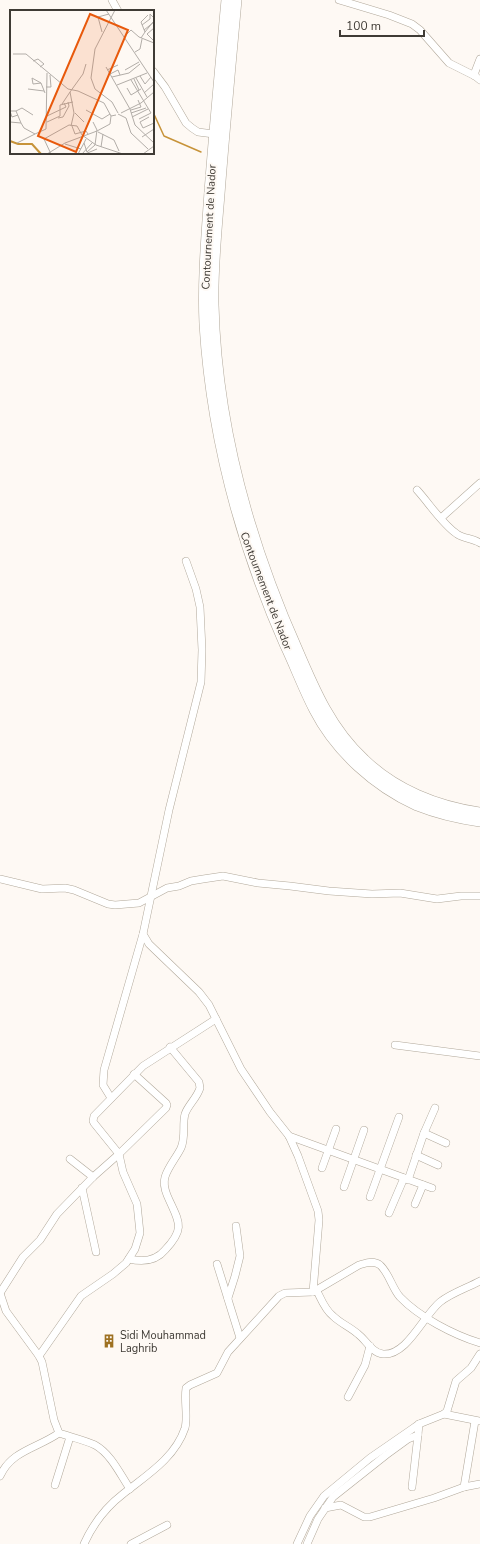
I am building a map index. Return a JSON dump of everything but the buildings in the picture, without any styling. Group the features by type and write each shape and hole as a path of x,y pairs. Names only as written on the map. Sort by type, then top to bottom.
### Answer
{"highway":[{"name":"Contournement de Nador","path":"227,0 217,139 205,261 205,322 210,383 220,443 233,503 252,561 272,614 315,712 334,741 358,766 386,788 416,804 450,816 480,821"},
{"name":"Contournement de Nador","path":"236,0 217,139 213,290 218,382 228,442 242,501 274,598 324,708 340,734 363,760 387,779 426,800 459,810 480,813"}],"street":[{"path":"112,0 117,10"},
{"path":"339,0 389,15 412,24 420,30 449,63 477,78"},
{"path":"477,78 475,72 480,59"},
{"path":"154,72 165,87 186,123 198,132 217,139"},
{"path":"441,518 480,483"},
{"path":"417,490 456,534 480,543"},
{"path":"111,1098 103,1085 104,1070 143,934 174,788 201,682 202,650 200,607 196,589 186,561"},
{"path":"0,879 42,889 65,888 74,890 108,904 115,905 139,903 167,888 179,886 190,881 223,876 258,883 330,891 372,894 400,893 437,899 461,896 480,896"},
{"path":"143,934 149,944 205,999 241,1069 270,1112 289,1136 318,1211 319,1220 315,1291 330,1314 351,1328 376,1352 383,1354 395,1352 428,1318 441,1302 480,1281"},
{"path":"39,1356 81,1296 124,1266 136,1249 140,1233 137,1204 123,1172 119,1154 93,1121 94,1116 143,1066 216,1019"},
{"path":"395,1045 480,1056"},
{"path":"129,1259 142,1261 154,1259 168,1248 179,1231 179,1224 165,1190 164,1181 167,1172 182,1146 185,1114 200,1088 199,1082 170,1048"},
{"path":"130,1489 110,1459 100,1449 90,1443 59,1433 54,1420 44,1370 39,1356 6,1311 0,1293 23,1258 40,1240 57,1214 93,1177 166,1108 166,1102 134,1074"},
{"path":"389,1213 406,1179 435,1108"},
{"path":"370,1197 399,1117"},
{"path":"322,1168 336,1129"},
{"path":"344,1187 364,1130"},
{"path":"424,1133 446,1143"},
{"path":"289,1136 432,1188"},
{"path":"416,1155 438,1165"},
{"path":"70,1159 93,1177"},
{"path":"415,1204 423,1185"},
{"path":"82,1188 96,1252"},
{"path":"228,1298 240,1256 236,1226"},
{"path":"84,1544 87,1536 98,1520 122,1495 144,1479 162,1462 176,1446 185,1428 186,1421 184,1404 186,1388 214,1376 220,1369 228,1352 280,1295 315,1291 359,1265 376,1263 383,1269 400,1296 413,1308 461,1336 480,1343"},
{"path":"217,1264 240,1338"},
{"path":"348,1397 365,1365 370,1346"},
{"path":"297,1544 310,1516 324,1496 370,1458 419,1424 444,1414 447,1411 456,1381 471,1368 480,1354"},
{"path":"444,1414 478,1421 464,1487"},
{"path":"412,1487 419,1424"},
{"path":"0,1476 4,1467 11,1460 59,1433"},
{"path":"307,1544 318,1519 333,1497 386,1455 408,1439 418,1435"},
{"path":"55,1485 70,1437"},
{"path":"325,1508 341,1505 364,1517 370,1517 434,1498 464,1487 480,1484"},
{"path":"131,1544 167,1525"}],"waterway":[{"path":"154,114 164,136 201,152"}],"place":[{"name":"Sidi Mouhammad Laghrib","path":"109,1341"}]}
